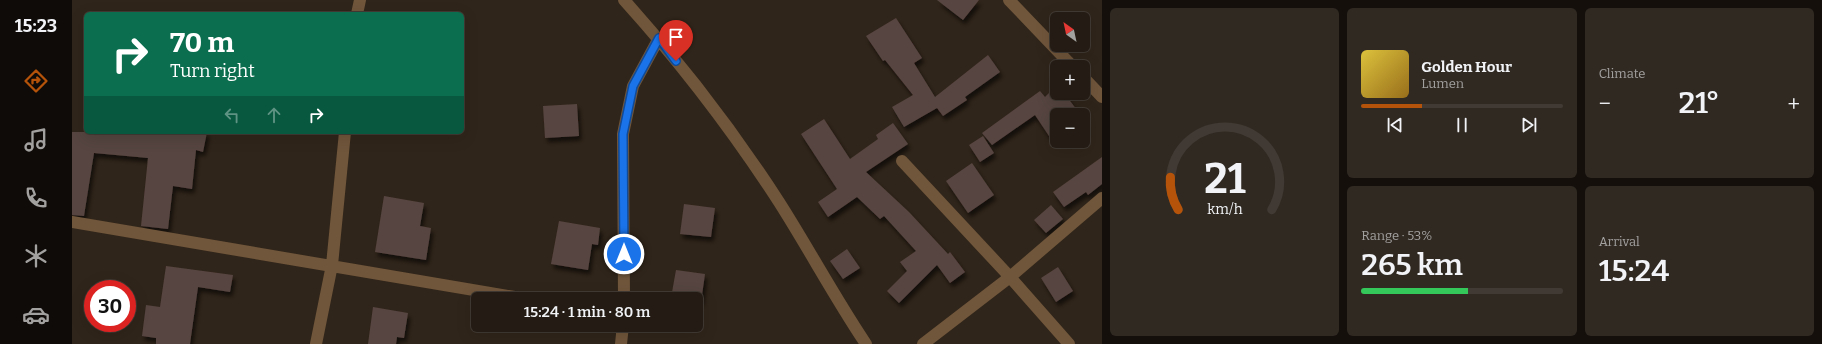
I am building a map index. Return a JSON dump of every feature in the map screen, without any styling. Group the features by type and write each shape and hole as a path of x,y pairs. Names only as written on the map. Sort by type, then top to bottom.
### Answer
{"street":[{"path":"357,12 360,0"},
{"path":"624,0 659,38 738,142 779,203 866,344"},
{"path":"1012,1 1067,60"},
{"path":"624,292 623,134 633,86 659,38"},
{"path":"1090,84 1102,97"},
{"path":"316,344 332,265 345,134"},
{"path":"902,161 1010,277 1069,344"},
{"path":"922,344 1010,277 1102,198"},
{"path":"72,222 486,292"},
{"path":"621,344 622,332"}],"building":[{"path":"937,0 979,0 963,20"},
{"path":"896,18 922,58 914,63 935,97 988,55 1000,72 965,97 967,100 943,116 937,108 904,127 892,107 913,95 885,60 883,61 866,36"},
{"path":"1040,91 1045,97 1050,93 1050,100 1069,100 1075,108 1050,108 1049,136 1035,115 992,145 982,133"},
{"path":"577,104 579,136 545,138 543,106"},
{"path":"824,119 850,159 878,139 876,135 893,123 908,144 866,172 909,212 948,254 950,252 965,272 950,283 937,265 899,303 887,291 907,271 900,262 916,251 884,216 880,219 857,197 828,217 818,202 837,189 801,134"},
{"path":"72,132 84,132 84,134 207,134 203,152 196,150 192,189 173,186 168,229 141,226 148,158 94,153 84,216 72,215"},
{"path":"983,136 994,153 980,162 969,145"},
{"path":"1102,157 1102,184 1088,195 1086,192 1064,207 1053,192"},
{"path":"972,163 994,195 968,213 946,181"},
{"path":"384,196 424,203 420,226 431,228 426,260 375,252"},
{"path":"684,204 715,208 711,237 680,234"},
{"path":"1051,205 1063,219 1046,233 1034,220"},
{"path":"559,221 600,228 598,245 592,244 588,270 551,264"},
{"path":"847,249 860,268 843,279 830,261"},
{"path":"166,266 233,275 230,292 198,287 190,344 156,344 156,338 142,336 146,305 160,307"},
{"path":"1058,267 1073,291 1056,302 1041,278"},
{"path":"676,270 705,274 702,292 672,292"},
{"path":"373,307 408,313 404,338 397,337 396,344 368,344"}],"route":[{"path":"624,254 623,134 633,86 659,38 676,61"}]}
